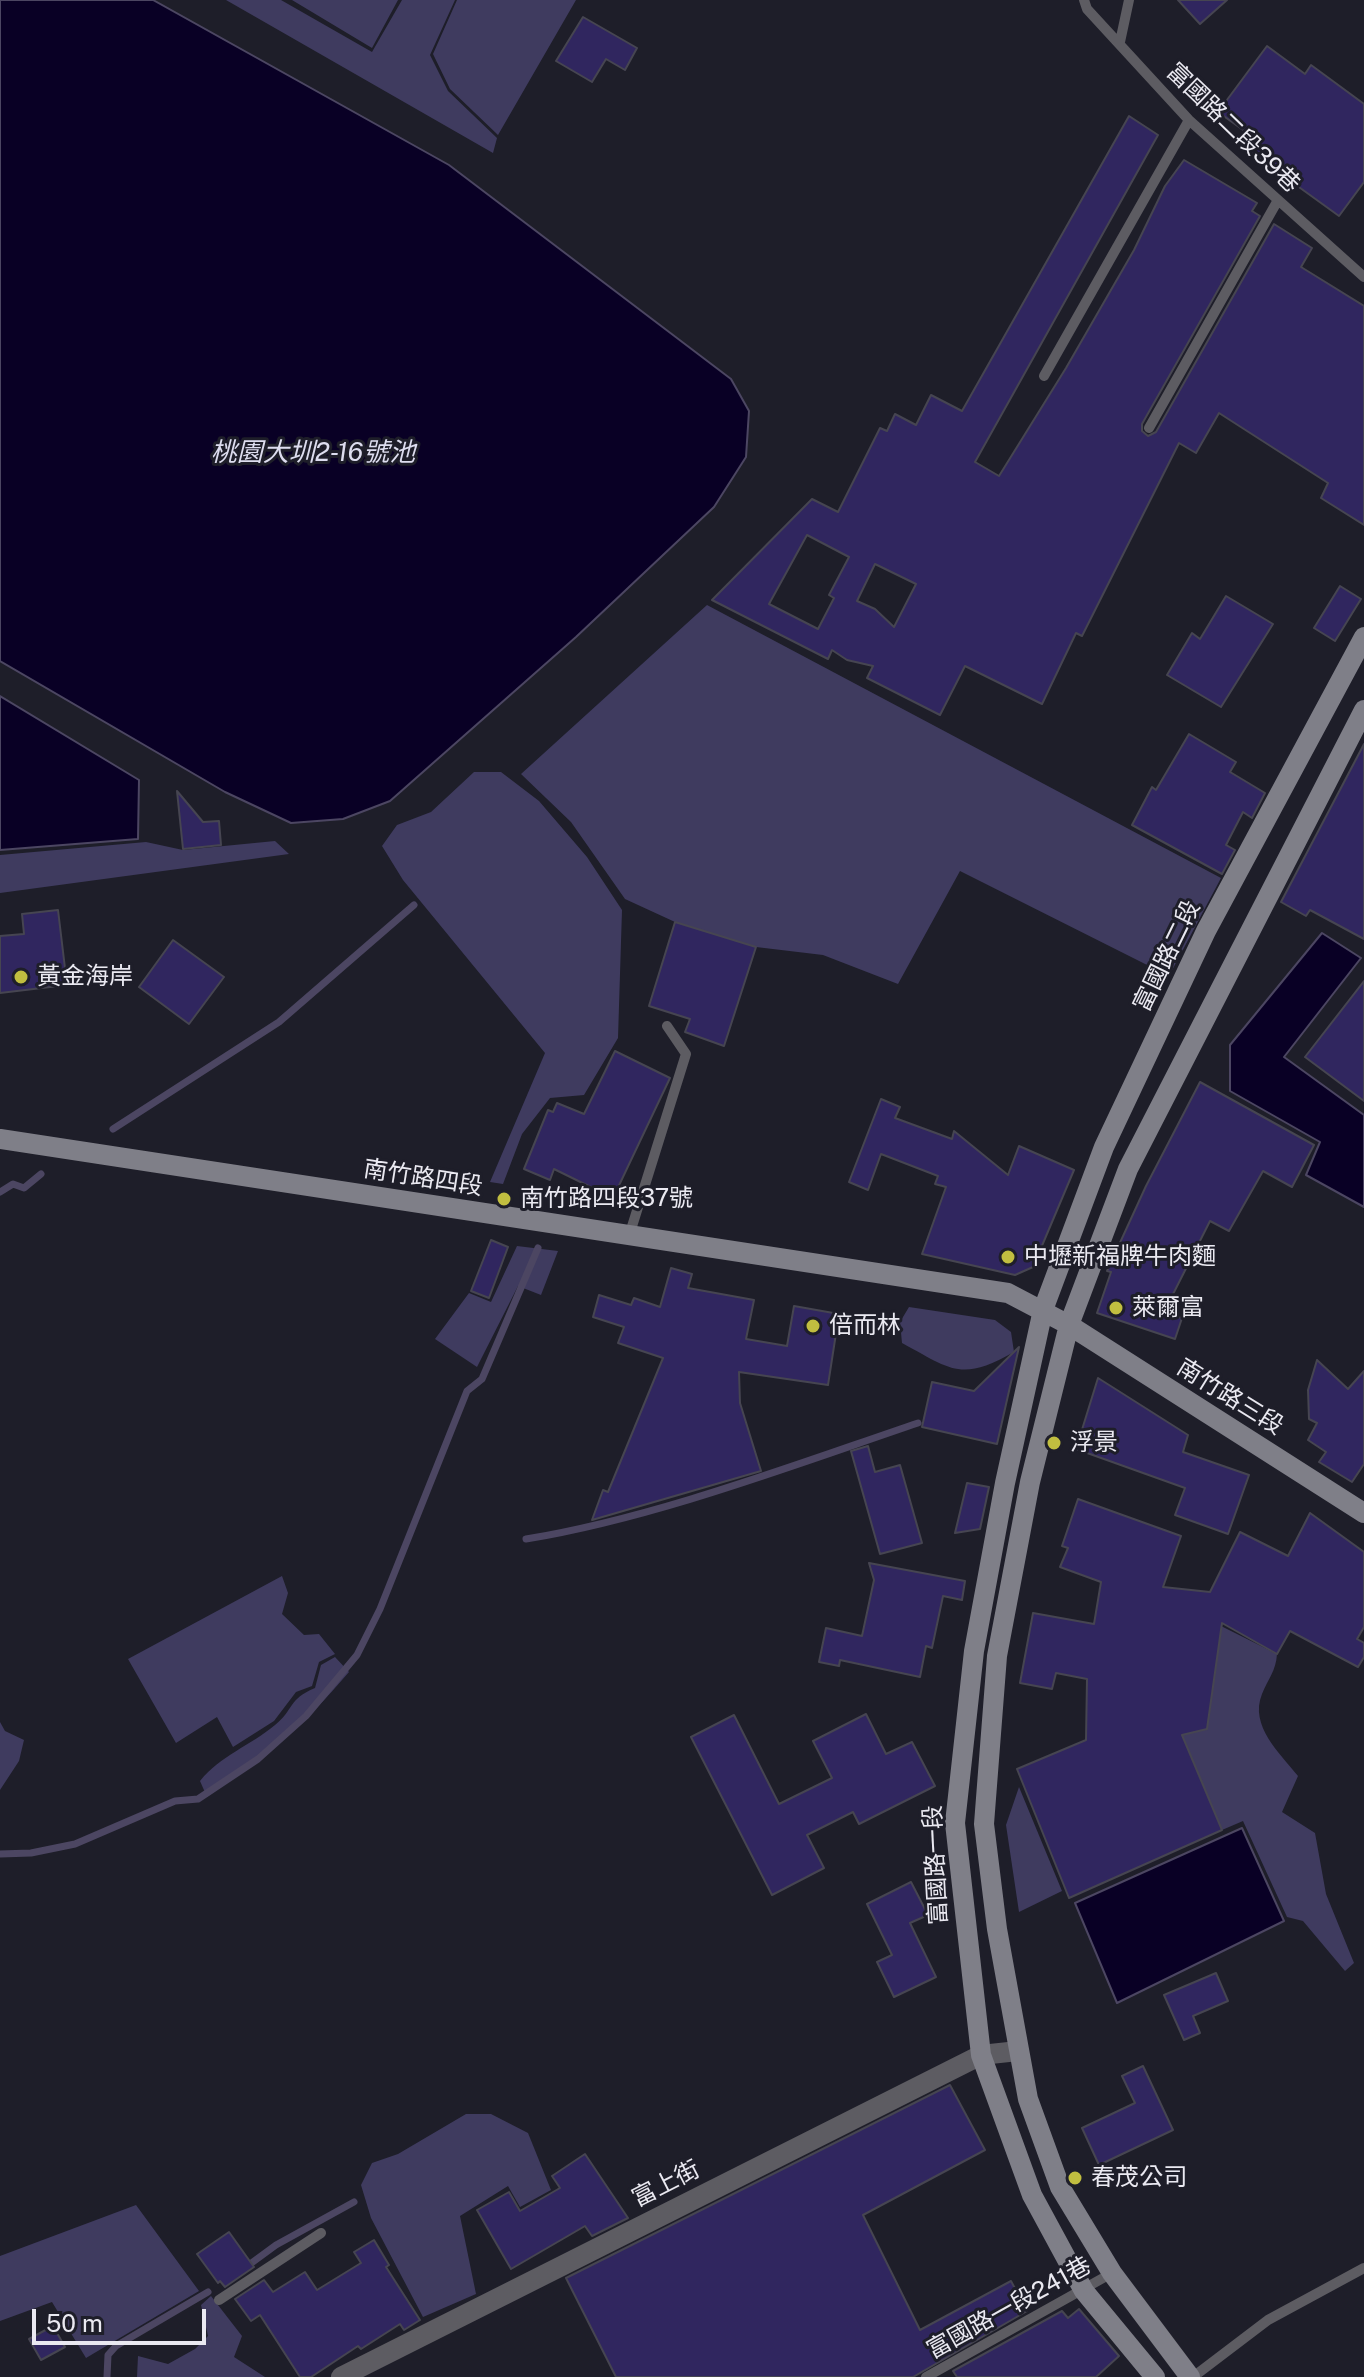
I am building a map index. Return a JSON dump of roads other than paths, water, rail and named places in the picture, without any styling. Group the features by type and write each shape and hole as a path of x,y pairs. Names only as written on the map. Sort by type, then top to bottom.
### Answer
{"street":[{"name":"富國路二段","path":"1043,1310 1104,1147 1199,946 1364,637"},
{"path":"1069,1325 1128,1169 1364,710"},
{"name":"南竹路四段","path":"0,1139 629,1236 777,1255 1008,1293 1069,1325"},
{"name":"富國路一段","path":"1043,1310 1005,1483 974,1651 955,1823 981,2055 1032,2195 1084,2291 1155,2377"},
{"name":"富國路一段","path":"1069,1325 1030,1482 997,1656 984,1824 1028,2099 1060,2187 1112,2273 1192,2377"},
{"name":"南竹路三段","path":"1069,1325 1363,1512"},
{"name":"富上街","path":"341,2377 981,2055 1018,2051"}],"lane":[{"name":"富國路二段39巷","path":"1084,0 1087,9 1189,120 1364,277"},
{"path":"1120,42 1129,0"},
{"path":"1044,376 1189,120"},
{"path":"1149,428 1278,200"},
{"path":"629,1236 686,1054 667,1026"},
{"path":"219,2300 321,2233"},
{"path":"1192,2377 1268,2320 1364,2268"},
{"name":"富國路一段241巷","path":"926,2377 1112,2273"}],"water":[{"name":"桃園大圳2-16號池","path":"0,0 153,0 449,165 731,379 749,411 746,457 714,507 576,637 390,801 343,819 291,823 225,792 0,661"},
{"path":"0,696 139,780 138,839 0,850"},
{"path":"1322,933 1361,958 1284,1057 1364,1115 1364,1207 1306,1175 1320,1142 1230,1091 1230,1045"},
{"path":"1242,1828 1284,1921 1117,2003 1075,1903"}],"waterway":[{"path":"113,1129 279,1022 414,905"},
{"path":"0,1192 13,1184 24,1188 41,1174"},
{"path":"0,1854 31,1853 75,1844 175,1801 198,1799 258,1759 306,1716 357,1655 380,1609 467,1391 482,1379 538,1248"},
{"path":"526,1539 575,1530 674,1504 918,1423"},
{"path":"246,2267 276,2245 354,2202"},
{"path":"107,2377 108,2355 116,2346 208,2292"}],"place":[{"name":"黃金海岸","path":"21,977"},
{"name":"南竹路四段37號","path":"504,1199"},
{"name":"中壢新福牌牛肉麵","path":"1008,1257"},
{"name":"萊爾富","path":"1116,1308"},
{"name":"倍而林","path":"813,1326"},
{"name":"浮景","path":"1054,1443"},
{"name":"春茂公司","path":"1075,2178"}]}
